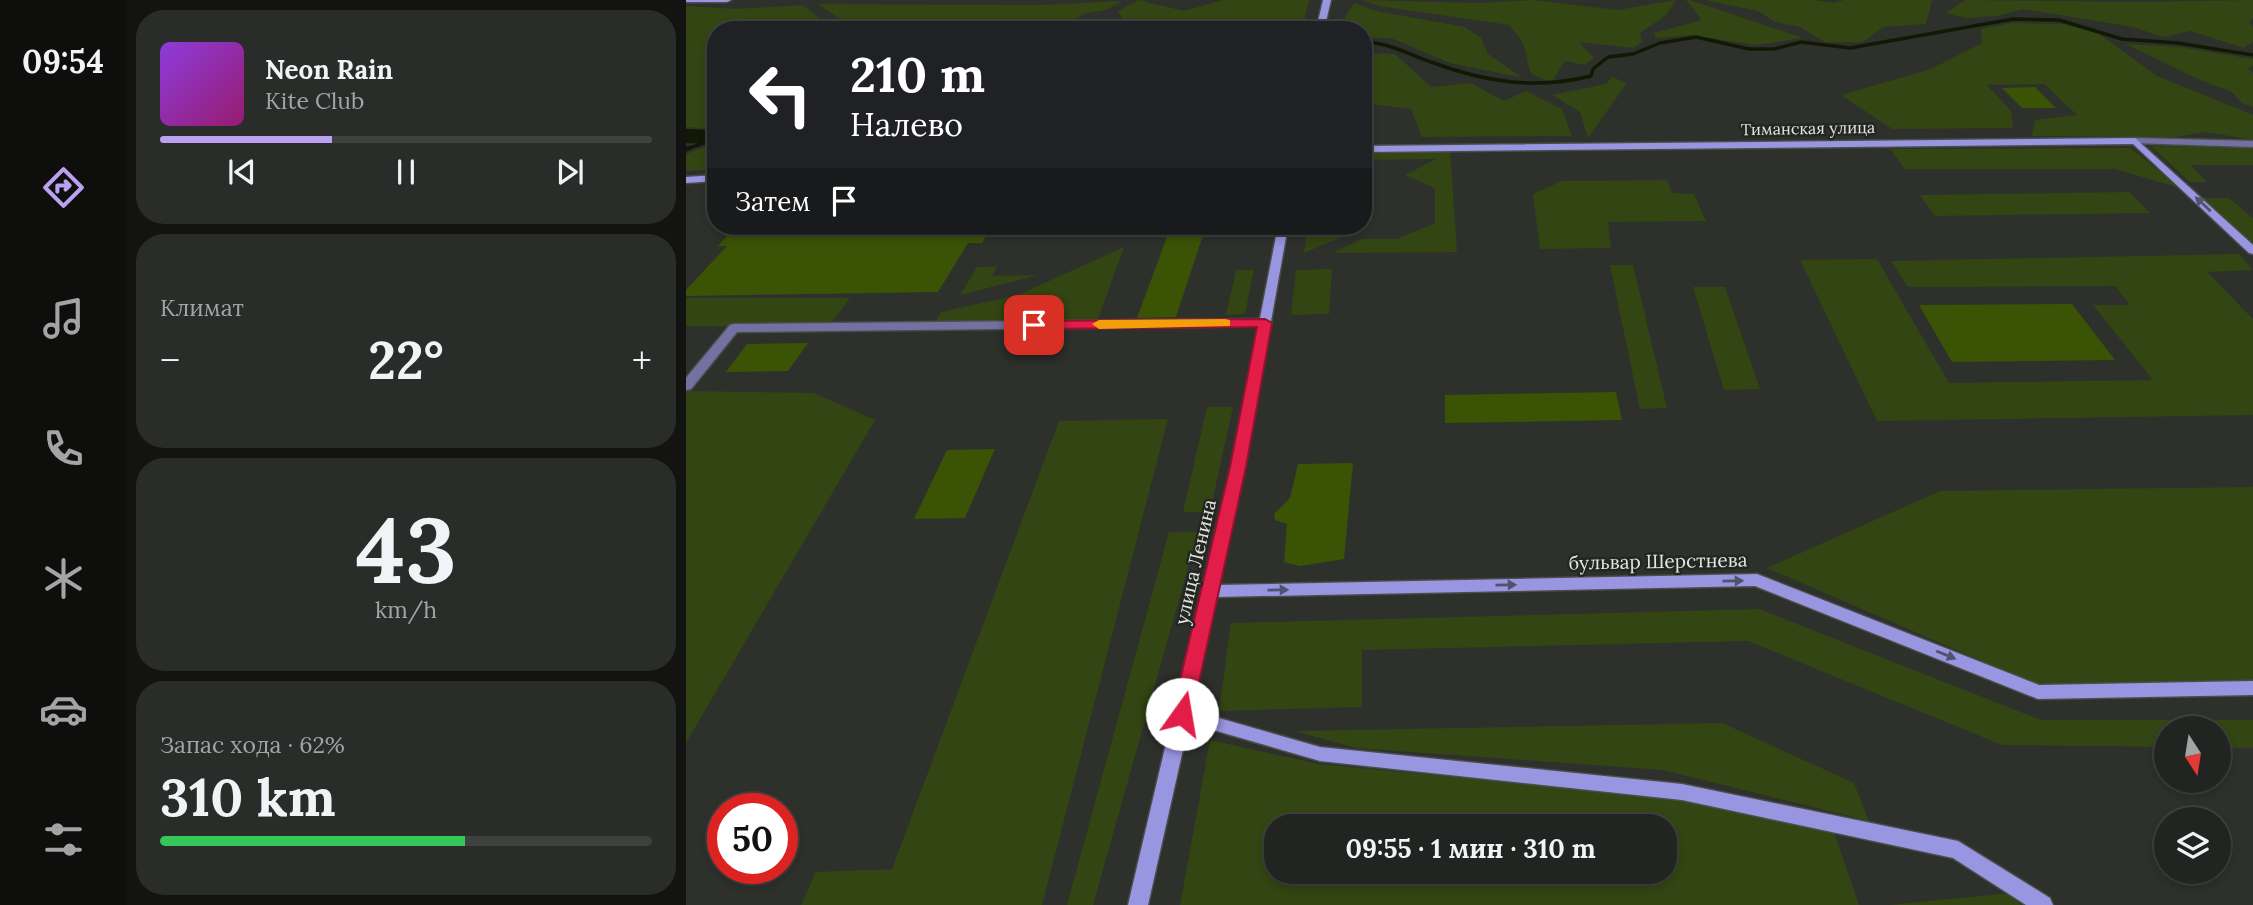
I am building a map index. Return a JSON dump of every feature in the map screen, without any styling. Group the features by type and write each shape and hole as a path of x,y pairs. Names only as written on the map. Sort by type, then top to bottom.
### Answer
{"street":[{"path":"686,0 727,0"},
{"path":"1322,21 1327,1"},
{"path":"2135,141 2253,251"},
{"name":"Тиманская улица","path":"1372,149 2135,141 2253,144"},
{"path":"686,180 707,179"},
{"name":"улица Ленина","path":"1138,905 1238,467 1281,235"},
{"path":"686,386 734,328 1265,323"},
{"name":"бульвар Шерстнева","path":"1210,591 1757,580 2038,692 2253,688"},
{"path":"1182,714 1320,754 1682,792 1958,850 2042,905"}],"green space":[{"path":"1138,0 1184,11 1223,0 1309,0 1304,21 1124,21 1118,11"},
{"path":"1363,0 1479,3 1533,0 1618,10 1676,0 1665,16 1640,33 1642,43 1633,48 1579,42 1594,58 1584,65 1565,61 1552,81 1532,73 1523,44 1509,25 1379,6"},
{"path":"1686,0 1803,38 1757,45 1690,35 1656,38 1654,33 1702,20"},
{"path":"1704,0 1814,0 1834,3 1844,0 1932,0 1926,24 1883,27 1863,42 1825,42 1800,27 1775,22 1758,11"},
{"path":"1965,0 2253,0 2253,18 2249,21 2253,28 2253,42 2244,48 2191,31 2163,37 2133,27 2022,9 1997,16 1966,18 1946,13"},
{"path":"1122,1 1106,10 1083,14 1072,21 843,21 818,4 1042,5"},
{"path":"1354,3 1376,11 1465,27 1481,38 1488,54 1523,78 1450,63 1391,38 1372,38 1372,21 1345,21"},
{"path":"803,5 823,21 707,21 707,128 686,127 686,6 737,9"},
{"path":"2012,23 2064,24 2098,33 2157,76 2253,115 2253,140 2206,132 2174,137 2032,136 2035,120 2077,115 2044,84 1987,85 2011,111 2013,128 1892,129 1841,95 1931,69 1982,43 1981,29"},
{"path":"2126,44 2179,47 2253,59 2253,66 2248,68 2253,73 2253,107 2242,103 2232,92 2202,81"},
{"path":"1372,53 1395,54 1431,87 1471,83 1504,101 1526,91 1562,109 1572,136 1422,137 1411,109 1372,104"},
{"path":"1612,77 1627,83 1588,138 1580,112 1552,95 1606,84"},
{"path":"707,146 707,170 686,171 686,154"},
{"path":"2151,146 2253,148 2253,165 2190,165 2207,182 2190,182"},
{"path":"2130,148 2180,188 2115,169 1905,169 1890,149"},
{"path":"1372,151 1450,151 1457,252 1333,253 1362,239 1397,239 1435,223 1435,188 1405,175 1436,159 1372,160"},
{"path":"1667,180 1672,193 1694,194 1706,221 1608,222 1611,248 1540,249 1533,194 1562,181"},
{"path":"2129,192 2150,213 1935,216 1920,195"},
{"path":"2202,198 2229,198 2253,218 2253,244"},
{"path":"1307,235 1339,235 1339,238 1304,253"},
{"path":"1124,247 1097,322 934,324 941,312 1018,295"},
{"path":"2239,254 2253,270 2207,272 2253,319 2253,415 1877,421 1800,260 1877,259 1949,383 2153,380 2093,305 2130,305 2115,286 1908,287 1891,261"},
{"path":"1610,265 1633,265 1667,408 1640,409"},
{"path":"977,267 997,267 992,276 1038,275 960,295"},
{"path":"1332,269 1329,314 1291,315 1296,270"},
{"path":"1236,270 1254,270 1245,314 1226,315"},
{"path":"1693,287 1725,287 1760,389 1724,390"},
{"path":"686,298 850,298 829,326 686,326"},
{"path":"686,391 814,393 875,420 686,743"},
{"path":"1207,407 1233,407 1210,512 1183,512"},
{"path":"1168,419 1042,905 801,905 816,872 892,869 1059,421"},
{"path":"2253,487 2253,681 2035,684 1767,568 1940,491"},
{"path":"1169,532 1198,532 1093,905 1067,905"},
{"path":"1759,609 2041,720 2154,720 2154,747 2002,745 1748,641 1362,650 1362,707 1219,711 1231,623"},
{"path":"2231,720 2253,720 2253,748 2231,748"},
{"path":"1722,723 1854,783 1869,821 1663,770 1356,748 1294,731"},
{"path":"1210,740 1318,764 1677,798 1834,832 1859,905 1180,905"},
{"path":"2011,893 2021,905 1890,905"}],"building":[{"path":"2035,87 2056,108 2022,108 2002,88"},
{"path":"728,235 986,235 982,243 968,243 938,292 686,296 686,290 727,246 718,246"},
{"path":"1168,235 1203,235 1176,317 1137,318"},
{"path":"2072,304 2115,360 1952,362 1919,305"},
{"path":"808,343 788,371 726,372 747,344"},
{"path":"1616,392 1622,420 1445,423 1445,395"},
{"path":"995,449 965,518 914,519 947,450"},
{"path":"1353,463 1344,559 1300,566 1284,562 1287,524 1275,520 1274,514 1290,498 1298,464"}],"waterway":[{"path":"1372,43 1389,46 1471,75 1530,83 1550,83 1591,76 1593,69 1608,57 1633,54 1660,43 1696,37 1749,49 1774,49 1801,42 1850,48 2013,19 2059,20 2122,39 2178,43 2253,55"},
{"path":"686,136 707,137"},
{"path":"686,149 707,142"},
{"path":"686,149 690,148"}],"slow traffic":[{"path":"1099,324 1225,323"}],"route":[{"path":"1034,325 1265,323 1238,467 1182,714"}]}
